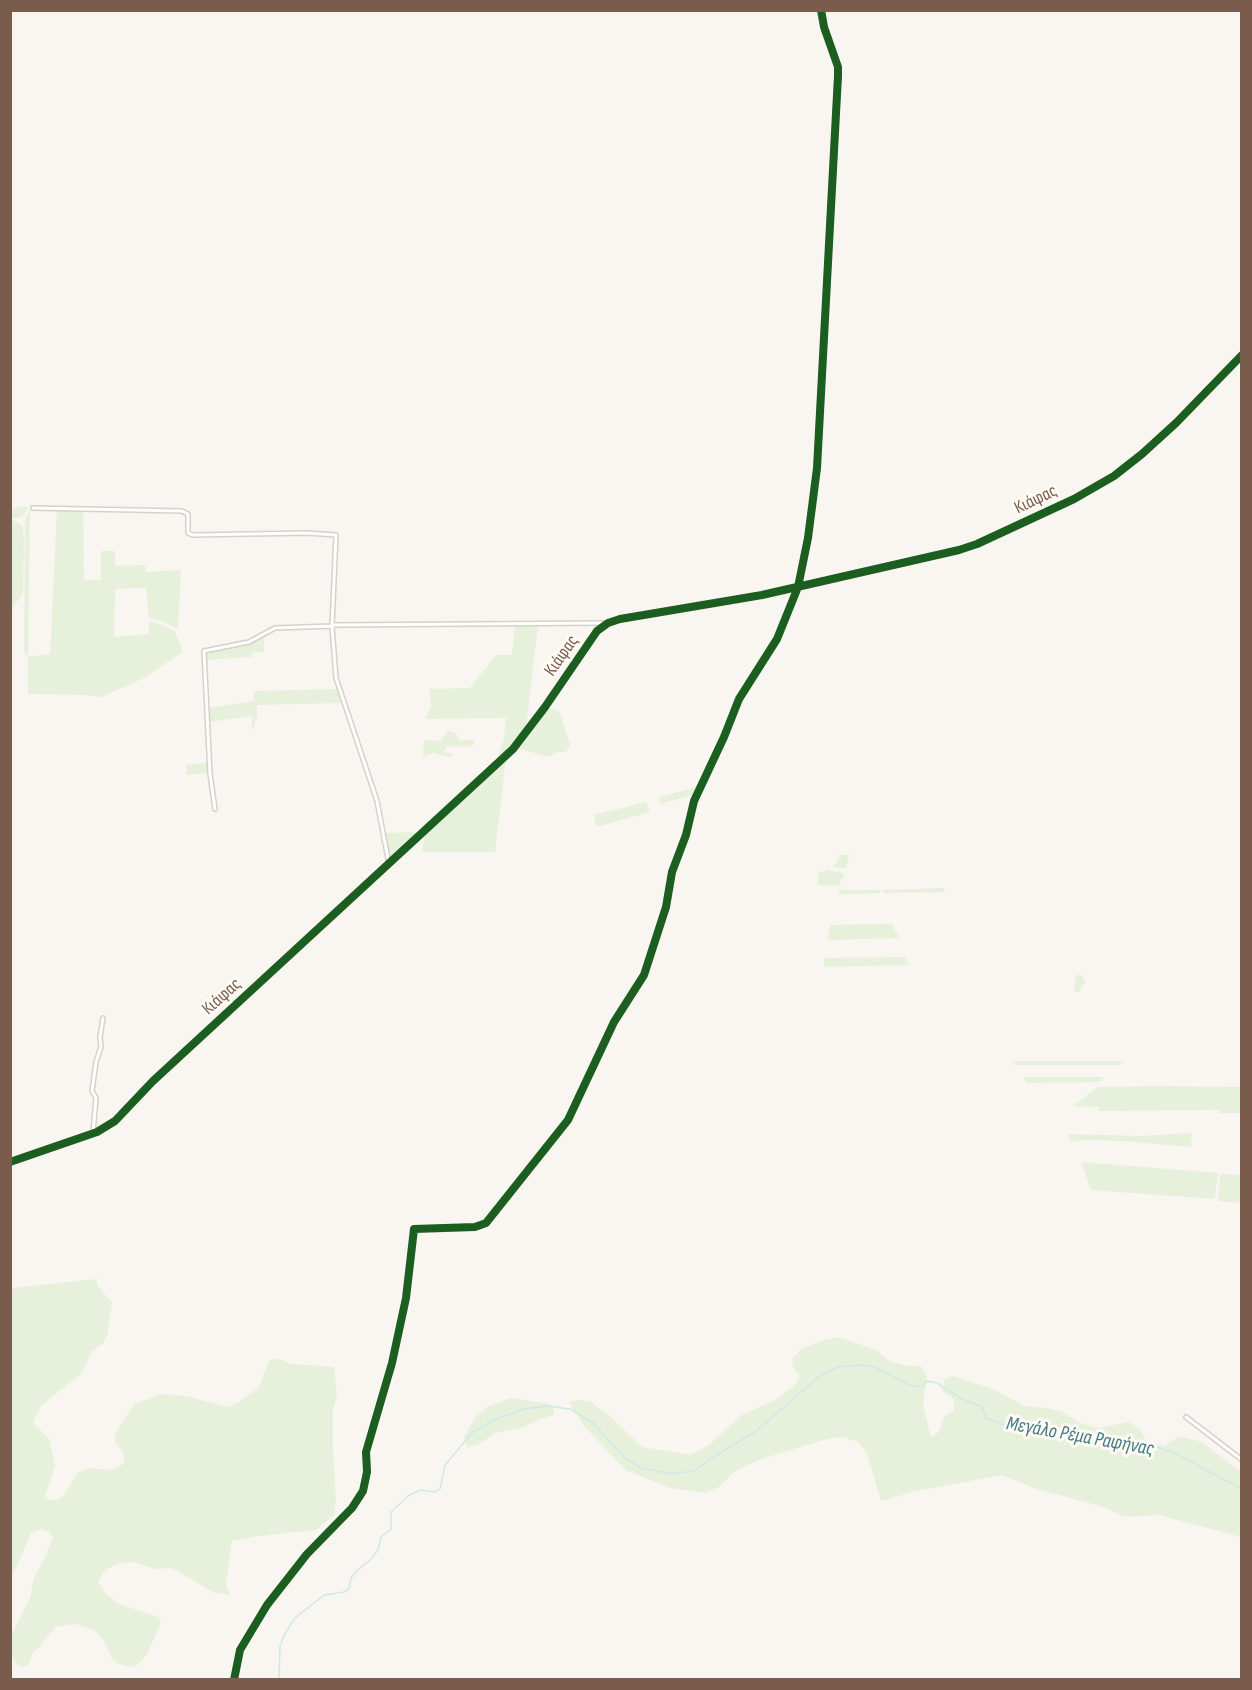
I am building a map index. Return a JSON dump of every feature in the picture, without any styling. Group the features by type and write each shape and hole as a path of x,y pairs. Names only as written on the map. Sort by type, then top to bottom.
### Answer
{"street":[{"path":"234,1680 240,1650 267,1605 307,1554 352,1508 363,1491 367,1472 366,1452 392,1363 406,1298 414,1229 475,1227 486,1223 568,1120 614,1022 644,975 666,907 672,872 686,835 694,801 739,699 777,639 798,587 808,538 817,468 838,76 821,10"},
{"name":"Κιάφας","path":"10,1162 93,1133 115,1121 153,1081 519,742 597,631 608,623 798,587 959,550 1029,521 1114,476 1176,423 1242,355"},
{"path":"33,508 182,511 188,514 188,533 193,535 303,533 336,535 332,626 336,678 341,699 377,801 389,864"},
{"path":"215,809 210,774 204,651 249,642 275,628 608,623"},
{"path":"93,1133 96,1098 92,1091 96,1062 101,1047 100,1035 103,1018"},
{"path":"1186,1418 1242,1460"}],"green space":[{"path":"20,506 28,507 23,516 11,517 11,511"},
{"path":"30,509 28,657 50,654 57,510 83,511 84,580 101,580 101,551 115,551 115,566 145,565 146,572 181,570 177,629 149,618 146,588 115,589 114,637 149,634 149,621 152,621 174,630 182,652 146,677 102,697 28,694 28,658 24,651 25,520"},
{"path":"11,519 22,525 24,537 23,594 11,613"},
{"path":"515,625 538,625 526,729 502,756 499,755 504,739 506,718 426,719 431,706 429,689 470,688 496,655 512,655"},
{"path":"264,635 264,652 252,653 252,657 205,660 207,653 249,643"},
{"path":"337,689 341,703 257,705 255,729 252,729 252,716 208,722 208,708 254,701 254,691"},
{"path":"545,709 555,709 560,713 570,745 566,752 558,752 548,757 517,748"},
{"path":"448,731 455,733 460,740 474,740 474,744 468,747 447,746 443,752 455,754 448,757 433,753 423,757 424,740 440,741"},
{"path":"506,758 495,852 422,852 425,835"},
{"path":"209,762 208,773 187,775 186,765"},
{"path":"697,787 693,795 660,804 659,797"},
{"path":"646,802 650,812 596,827 594,815"},
{"path":"420,832 392,858 389,856 385,833"},
{"path":"839,855 849,855 846,868 833,867"},
{"path":"828,870 845,874 838,886 818,885 818,873"},
{"path":"944,888 945,892 885,893 882,890"},
{"path":"839,890 879,890 880,893 839,894"},
{"path":"892,924 899,938 828,940 830,925"},
{"path":"906,957 909,965 826,967 824,964 824,958"},
{"path":"1076,975 1082,975 1085,982 1079,992 1074,990"},
{"path":"1012,1061 1125,1061 1120,1065 1015,1065"},
{"path":"1023,1077 1104,1077 1098,1082 1027,1083"},
{"path":"1097,1087 1240,1087 1241,1113 1219,1113 1219,1110 1098,1111 1098,1107 1073,1106"},
{"path":"1192,1133 1191,1147 1123,1141 1072,1142 1066,1134 1141,1136"},
{"path":"1081,1162 1218,1173 1215,1199 1091,1190"},
{"path":"1220,1174 1241,1175 1241,1203 1218,1201"},
{"path":"97,1279 97,1285 112,1303 107,1336 103,1343 92,1351 82,1373 41,1406 33,1422 49,1439 55,1466 45,1496 51,1501 59,1499 78,1473 89,1468 111,1470 122,1465 125,1460 123,1452 115,1442 115,1435 134,1404 162,1394 186,1396 227,1407 241,1401 259,1387 269,1360 279,1359 292,1364 334,1367 337,1394 333,1410 336,1500 334,1515 316,1530 232,1541 226,1584 230,1595 213,1592 172,1568 156,1569 133,1562 120,1563 109,1568 98,1582 106,1594 119,1604 159,1617 161,1623 147,1654 137,1665 130,1667 118,1664 113,1660 104,1641 96,1631 76,1624 56,1627 32,1655 28,1665 23,1667 16,1664 11,1655 11,1636 30,1598 34,1578 53,1537 48,1531 41,1529 31,1533 11,1580 11,1292 12,1288"},
{"path":"839,1337 876,1350 889,1361 907,1366 921,1366 927,1376 923,1404 931,1437 939,1432 944,1417 954,1410 954,1399 942,1391 945,1379 953,1376 993,1389 1024,1406 1063,1412 1080,1423 1098,1428 1129,1422 1140,1430 1146,1441 1164,1446 1180,1436 1202,1442 1241,1472 1241,1537 1159,1515 1124,1517 1104,1507 1037,1489 1002,1475 916,1491 881,1501 867,1453 858,1442 843,1437 827,1439 758,1460 734,1472 719,1487 704,1493 671,1488 626,1470 583,1425 569,1402 579,1400 591,1402 609,1415 642,1447 691,1455 709,1445 742,1415 775,1400 794,1386 800,1376 793,1367 792,1359 801,1349"},
{"path":"511,1398 550,1404 554,1415 539,1419 524,1427 495,1433 478,1445 467,1447 464,1437 476,1416 489,1406"}],"waterway":[{"name":"Μεγάλο Ρέμα Ραφήνας","path":"279,1680 280,1646 295,1618 324,1595 349,1589 351,1578 370,1560 378,1550 381,1537 391,1529 391,1512 408,1496 420,1490 435,1492 440,1489 445,1465 472,1433 494,1420 524,1409 548,1406 570,1409 593,1423 626,1459 641,1468 671,1474 694,1471 755,1432 821,1375 838,1367 858,1365 875,1367 909,1385 922,1387 927,1381 937,1383 960,1398 982,1407 986,1418 1013,1428 1029,1432 1050,1430 1073,1432 1123,1447 1157,1447 1176,1454 1242,1489"}],"cycle path":[{"path":"234,1680 240,1650 267,1605 307,1554 352,1508 363,1491 367,1472 366,1452 392,1363 406,1298 414,1229 475,1227 486,1223 568,1120 614,1022 644,975 666,907 672,872 686,835 694,801 739,699 777,639 798,587 808,538 817,468 838,76 838,67 824,27 821,10"},
{"path":"10,1162 97,1132 115,1121 153,1081 513,749 597,631 608,623 762,595 977,544 1074,499 1114,476 1176,423 1242,355"}]}
